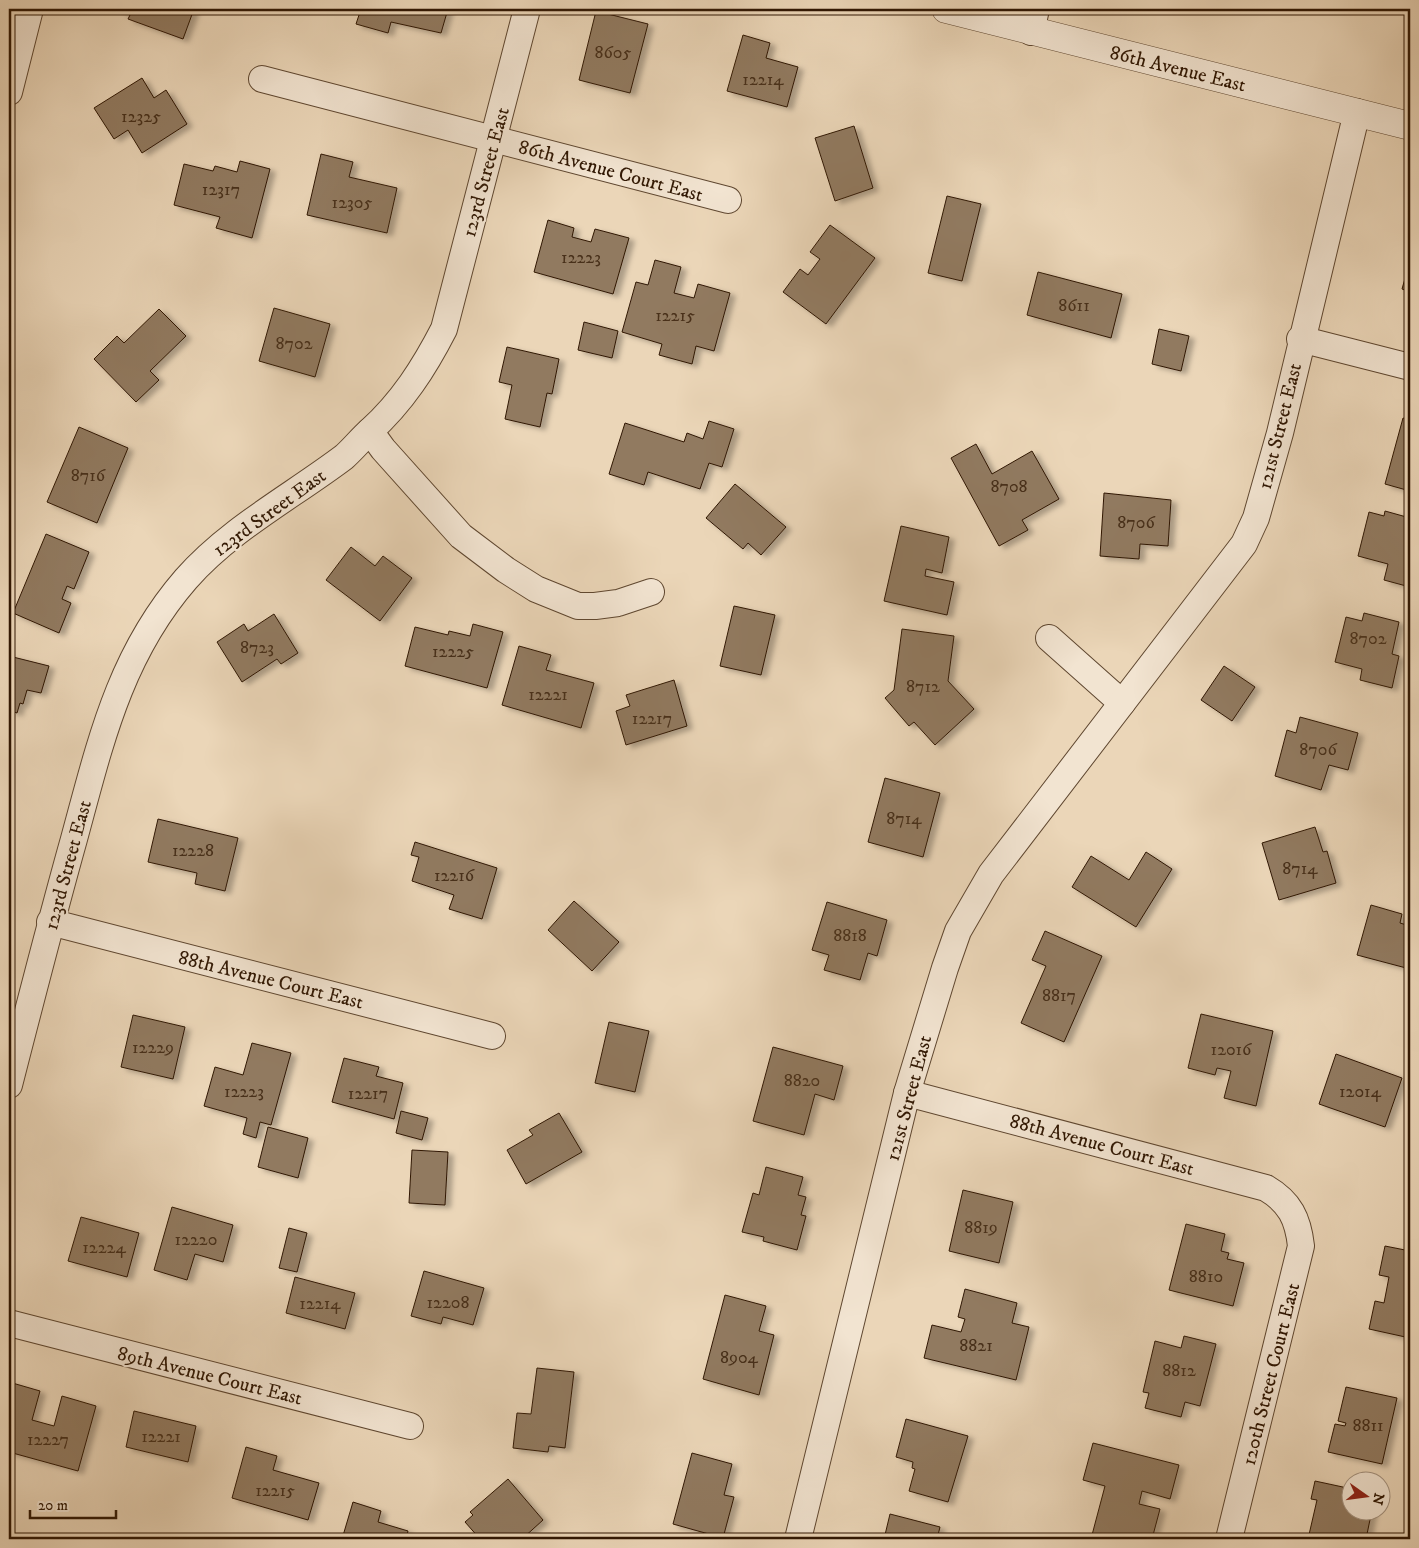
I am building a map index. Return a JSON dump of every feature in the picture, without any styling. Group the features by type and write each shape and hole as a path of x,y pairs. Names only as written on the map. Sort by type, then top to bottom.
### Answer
{"street":[{"path":"9,92 30,9"},
{"name":"123rd Street East","path":"9,1086 50,922 110,710 134,658 162,609 186,579 232,535 346,455 381,422 409,389 444,329 527,9"},
{"name":"86th Avenue East","path":"946,9 1033,20 1410,126"},
{"name":"86th Avenue Court East","path":"262,79 728,200"},
{"name":"121st Street East","path":"798,1539 907,1093 958,931 991,874 1244,544 1256,518 1280,433 1300,339 1357,112"},
{"path":"1300,339 1410,367"},
{"path":"370,431 383,449 461,536 506,570 536,589 578,606 618,603 651,592"},
{"path":"1049,638 1122,703"},
{"name":"88th Avenue Court East","path":"50,922 492,1036"},
{"name":"88th Avenue Court East","path":"907,1093 1266,1188 1279,1195 1291,1208"},
{"name":"120th Street Court East","path":"1230,1539 1301,1246 1299,1227 1291,1208"},
{"name":"89th Avenue Court East","path":"9,1323 410,1426"}],"building":[{"path":"122,9 194,9 183,39 128,19 130,15 121,12"},
{"path":"361,9 448,9 441,33 391,22 388,33 356,24"},
{"path":"596,11 648,24 630,93 579,80"},
{"path":"743,35 770,43 766,58 798,67 787,107 727,91"},
{"path":"142,78 154,98 166,90 187,124 142,153 128,130 114,139 94,108"},
{"path":"854,126 873,188 835,201 815,138"},
{"path":"321,154 353,162 349,177 397,188 387,233 307,215"},
{"path":"240,161 270,169 252,238 216,228 220,217 174,205 184,164 213,171 215,166 237,172"},
{"path":"947,196 981,204 962,281 928,273"},
{"path":"548,220 574,228 572,237 591,242 595,229 629,238 613,294 534,272"},
{"path":"830,225 875,258 826,324 783,292 800,269 808,275 820,259 810,252"},
{"path":"655,260 681,267 674,293 694,298 698,284 730,293 714,351 696,346 692,364 659,355 662,344 622,332 636,282 648,285"},
{"path":"1410,261 1410,292 1402,289"},
{"path":"1038,272 1122,294 1111,338 1027,315"},
{"path":"274,308 330,324 315,377 259,361"},
{"path":"159,309 186,336 150,371 159,380 136,402 94,359 117,336 124,343"},
{"path":"584,322 618,331 612,358 578,350"},
{"path":"1159,329 1189,336 1181,371 1152,364"},
{"path":"507,347 559,359 552,394 547,393 540,427 505,419 512,385 499,382"},
{"path":"1403,418 1410,420 1410,491 1385,484"},
{"path":"709,421 734,429 722,467 709,463 700,489 648,472 644,485 609,474 625,423 684,442 687,433 703,439"},
{"path":"79,427 128,448 97,523 47,502"},
{"path":"976,444 992,474 1032,451 1059,499 1022,520 1028,530 999,546 951,458"},
{"path":"735,484 786,527 761,555 748,543 743,549 706,518"},
{"path":"1104,493 1171,500 1168,546 1140,544 1139,559 1100,556"},
{"path":"1385,511 1410,518 1410,587 1384,580 1388,564 1358,556 1369,512 1384,516"},
{"path":"901,526 949,537 942,573 926,569 925,576 954,582 947,615 884,601"},
{"path":"46,534 89,552 74,589 67,586 62,599 71,603 59,633 13,613"},
{"path":"351,547 375,566 383,556 412,578 380,621 326,580"},
{"path":"734,606 775,615 761,675 720,666"},
{"path":"1364,613 1399,622 1392,654 1399,656 1392,688 1360,680 1362,669 1335,662 1346,617 1362,621"},
{"path":"274,614 298,653 281,664 277,659 242,682 217,642 244,624 248,631"},
{"path":"473,624 503,632 487,688 405,666 415,627 448,635 449,631 470,636"},
{"path":"902,629 954,636 948,681 974,709 935,745 914,722 909,726 885,698 894,690"},
{"path":"519,646 551,655 546,670 594,683 581,728 502,705"},
{"path":"9,656 49,666 41,693 27,690 23,704 20,703 17,713 9,710"},
{"path":"1224,666 1255,687 1232,721 1201,700"},
{"path":"674,680 687,726 626,745 616,711 630,706 626,695"},
{"path":"1300,717 1358,733 1348,770 1329,765 1321,790 1275,776 1287,730 1296,733"},
{"path":"885,778 940,793 923,857 868,842"},
{"path":"158,819 238,838 225,891 195,884 197,873 148,862"},
{"path":"1315,827 1323,852 1327,851 1336,883 1279,900 1262,843"},
{"path":"415,842 497,868 482,919 449,909 454,895 412,881 419,857 411,855"},
{"path":"1146,852 1172,869 1136,927 1072,887 1091,856 1129,880"},
{"path":"574,901 619,942 592,971 548,930"},
{"path":"827,902 887,920 877,956 868,953 860,980 824,970 829,955 812,950"},
{"path":"1371,905 1402,914 1400,923 1410,926 1410,969 1357,955"},
{"path":"1045,931 1102,956 1064,1042 1021,1023 1046,966 1032,960"},
{"path":"1201,1014 1273,1031 1256,1106 1224,1098 1231,1071 1217,1068 1215,1075 1188,1068"},
{"path":"133,1015 185,1027 173,1079 121,1067"},
{"path":"609,1022 649,1031 635,1092 595,1083"},
{"path":"252,1043 291,1053 271,1125 260,1122 256,1138 243,1134 247,1118 204,1106 215,1067 243,1075"},
{"path":"773,1047 843,1066 834,1100 815,1094 804,1135 753,1121"},
{"path":"1336,1054 1402,1078 1385,1127 1319,1104"},
{"path":"344,1058 379,1067 376,1076 403,1083 394,1119 332,1102"},
{"path":"401,1111 428,1118 422,1140 396,1133"},
{"path":"559,1113 582,1152 526,1184 507,1150 533,1135 529,1130"},
{"path":"268,1127 308,1138 298,1178 258,1167"},
{"path":"412,1150 448,1152 445,1205 409,1203"},
{"path":"766,1167 803,1177 798,1195 806,1197 801,1215 806,1216 797,1250 763,1241 764,1237 742,1232 753,1193 759,1195"},
{"path":"963,1190 1013,1202 999,1263 949,1251"},
{"path":"172,1207 233,1225 223,1262 195,1254 187,1280 154,1270"},
{"path":"81,1217 139,1233 127,1277 68,1261"},
{"path":"1186,1224 1225,1234 1221,1251 1229,1253 1227,1259 1244,1263 1233,1306 1169,1290"},
{"path":"289,1228 307,1233 297,1272 279,1268"},
{"path":"1385,1246 1410,1251 1410,1338 1369,1329 1375,1301 1384,1303 1389,1277 1379,1275"},
{"path":"424,1271 484,1288 473,1325 443,1317 441,1324 411,1316"},
{"path":"295,1277 355,1293 345,1329 286,1313"},
{"path":"965,1289 1017,1303 1012,1323 1029,1327 1016,1380 924,1358 932,1325 961,1332 965,1319 958,1317"},
{"path":"725,1295 766,1306 759,1331 774,1335 759,1395 703,1379"},
{"path":"1184,1336 1216,1344 1200,1406 1185,1402 1181,1417 1145,1408 1149,1393 1143,1392 1155,1341 1181,1348"},
{"path":"537,1368 574,1372 565,1448 549,1446 548,1452 513,1448 517,1413 531,1414"},
{"path":"9,1382 40,1391 32,1420 54,1426 62,1396 96,1406 78,1471 9,1452"},
{"path":"1346,1387 1397,1398 1382,1464 1328,1452 1335,1424 1345,1426 1346,1423 1338,1421"},
{"path":"134,1411 196,1426 188,1462 126,1447"},
{"path":"906,1419 968,1436 948,1502 909,1491 915,1469 912,1468 913,1462 896,1457"},
{"path":"1093,1443 1179,1465 1170,1499 1142,1491 1139,1504 1160,1509 1152,1539 1132,1537 1132,1539 1107,1539 1092,1535 1105,1486 1083,1480"},
{"path":"246,1447 277,1456 273,1470 319,1483 308,1520 232,1498"},
{"path":"692,1453 732,1464 724,1495 734,1497 723,1538 673,1524"},
{"path":"508,1479 543,1520 522,1539 480,1539 465,1522 473,1515 470,1512"},
{"path":"1315,1481 1342,1487 1342,1520 1370,1520 1366,1539 1308,1539 1317,1500 1311,1499"},
{"path":"353,1502 381,1511 378,1522 408,1531 406,1539 342,1539"},
{"path":"890,1514 940,1527 937,1539 884,1539"},
{"path":"201,1536 218,1539 200,1539"}]}
